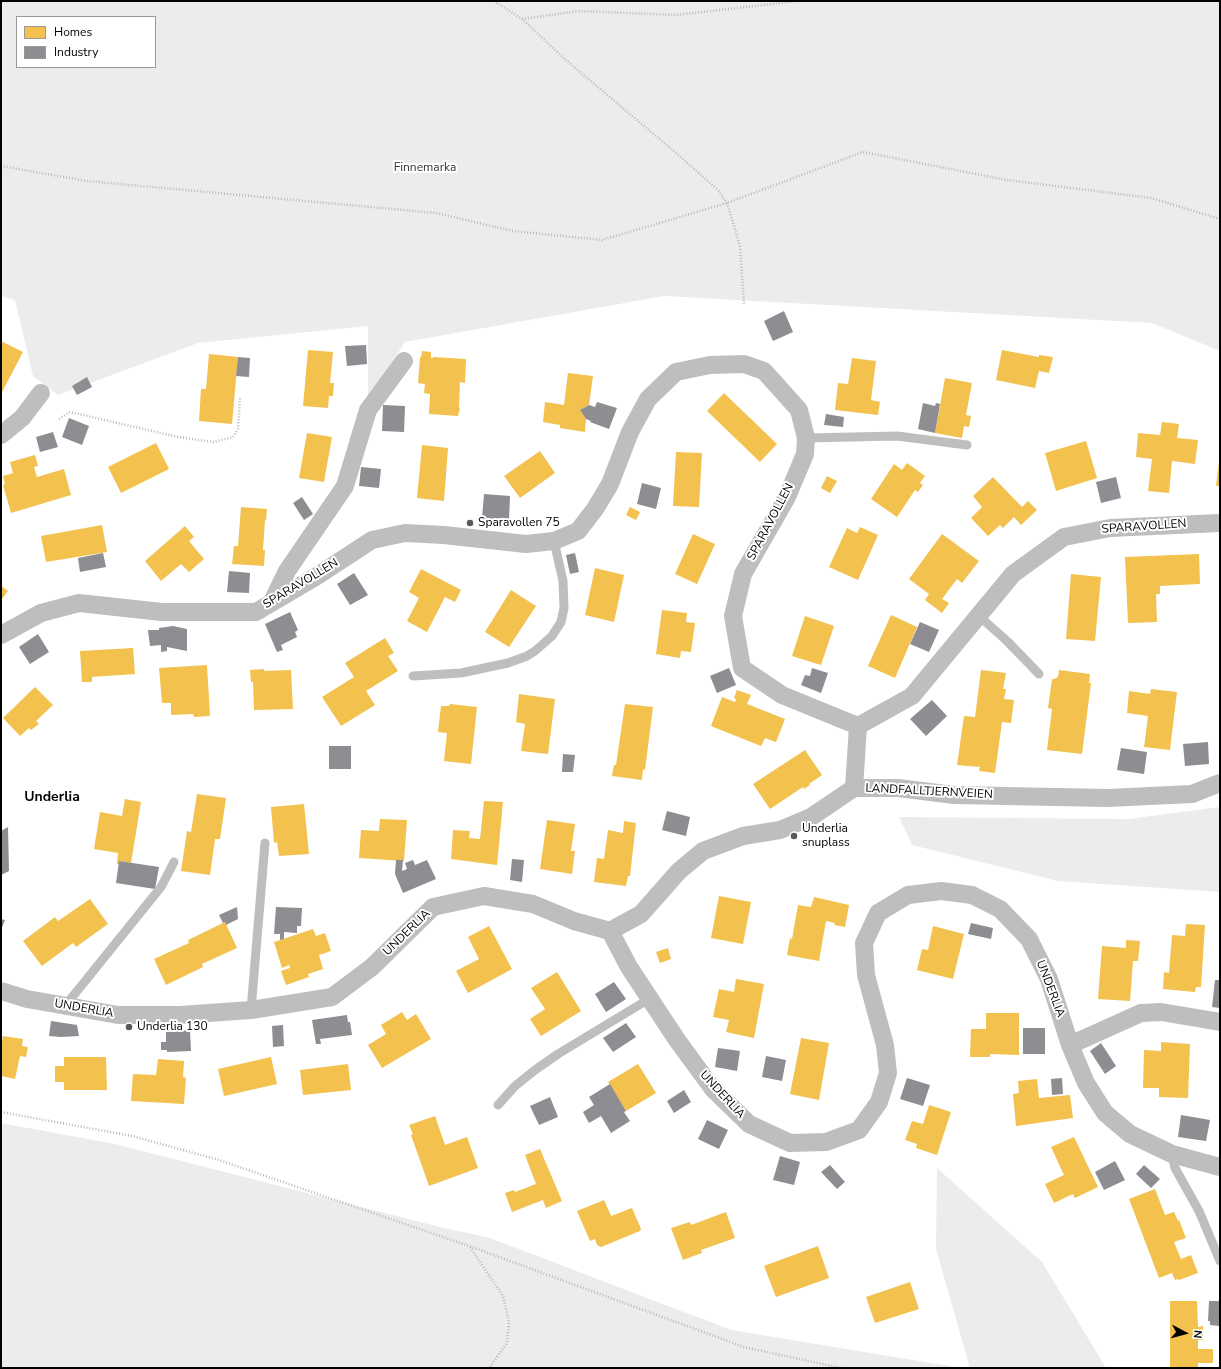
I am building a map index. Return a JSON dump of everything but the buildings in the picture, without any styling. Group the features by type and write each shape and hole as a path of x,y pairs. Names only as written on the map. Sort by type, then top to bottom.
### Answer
{"street":[{"path":"272,602 286,571 345,486 368,410 404,361"},
{"name":"SPARAVOLLEN","path":"1,635 41,613 79,603 162,612 256,612 317,576 372,540 405,532 526,544 554,541 578,531 595,509 610,484 630,432 648,399 676,372 710,365 744,364 764,371 799,410 806,438 805,454 787,497 743,574 733,616 742,668 782,694 858,726 912,696 1014,574 1064,537 1110,528 1220,523"},
{"path":"1,435 22,418 41,393"},
{"path":"854,788 858,726"},
{"name":"LANDFALLTJERNVEIEN","path":"610,932 641,914 679,871 703,851 743,836 780,830 811,817 854,788 898,788 954,795 1108,798 1192,794 1220,783"},
{"name":"UNDERLIA","path":"1,991 27,999 118,1015 180,1015 250,1010 332,997 372,967 433,907 484,896 533,904 574,921 610,932 629,967 676,1040 713,1089 749,1124 790,1143 826,1142 859,1130 879,1102 888,1073 885,1046 866,975 864,943 878,913 908,895 941,891 972,895 1000,909 1029,939 1049,979 1070,1045 1086,1083 1105,1113 1130,1134 1172,1154 1220,1167"},
{"path":"1070,1045 1141,1013 1161,1012 1220,1022"}],"lane":[{"path":"806,438 897,436 967,445"},
{"path":"412,676 461,673 508,663 527,656 552,636 562,622 564,608 563,581 554,541"},
{"path":"979,616 1007,641 1039,674"},
{"path":"250,1010 265,843"},
{"path":"65,1006 161,887 174,862"},
{"path":"498,1105 515,1086 535,1070 558,1054 649,999"},
{"path":"1172,1154 1175,1168 1199,1211 1220,1261"}],"path":[{"path":"494,1 522,19 567,61 718,190 727,202 740,246 744,304"},
{"path":"522,19 579,11 676,15 798,1"},
{"path":"1,166 87,182 436,213 513,232 602,240 727,202 863,152 1007,180 1150,198 1220,219"},
{"path":"59,419 70,412 178,437 214,442 233,437 238,429 240,398"},
{"path":"1,1112 132,1136 219,1160 469,1246 744,1347 841,1368"},
{"path":"469,1246 502,1296 509,1322 507,1343 489,1368"}],"green space":[{"name":"Finnemarka","path":"1,1 1220,1 1220,351 1152,323 664,296 405,342 368,399 368,326 198,343 58,395 33,376 15,300 1,296"},
{"path":"1220,807 1220,892 1058,881 912,845 899,817 1128,819"},
{"path":"1,1123 115,1144 440,1227 490,1238 731,1330 962,1368 1,1368"},
{"path":"937,1168 1042,1262 1106,1368 970,1368 936,1249"}],"place":[{"name":"Sparavollen 75","path":"470,523"},
{"name":"Underlia snuplass","path":"794,836"},
{"name":"Underlia 130","path":"129,1027"}],"district":[{"name":"Underlia","path":"52,798"}]}
